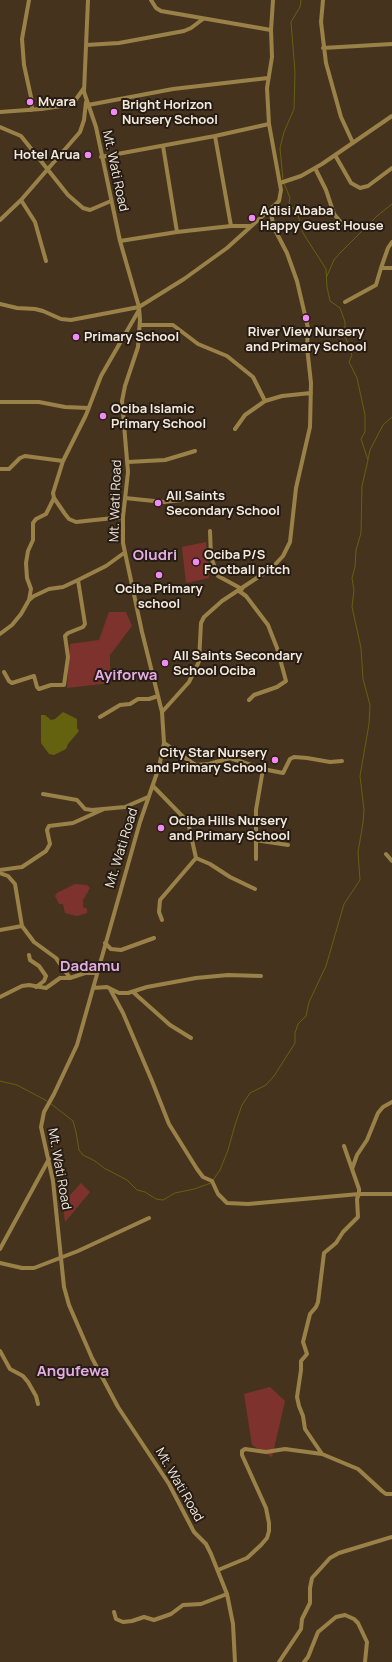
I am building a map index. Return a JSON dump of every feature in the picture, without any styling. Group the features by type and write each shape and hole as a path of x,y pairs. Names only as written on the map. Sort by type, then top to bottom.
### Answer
{"street":[{"path":"29,0 22,44 32,110"},
{"name":"Mt. Wati Road","path":"88,0 84,88 87,103 96,127 111,202 120,241 139,308 141,325 136,354 125,386 122,401 128,462 122,517 124,553 162,712 164,743 159,767 148,797 72,1057 44,1112 41,1120 41,1128 49,1159 62,1257 64,1287 69,1305 98,1370 118,1407 169,1484 194,1532 206,1544 227,1594 232,1624 235,1662"},
{"path":"151,0 156,8 161,11 271,30"},
{"path":"0,304 17,308 34,309 61,319 71,320 139,308 188,276 234,242 279,201 281,190 269,124 268,78 272,57 271,30 273,0"},
{"path":"323,0 322,22 328,72 341,117 353,143"},
{"path":"86,45 119,43 184,30 191,28 203,19"},
{"path":"324,48 392,44"},
{"path":"0,220 21,200 83,128 87,103 173,89 268,78"},
{"path":"0,112 32,110 69,105 74,102 84,88"},
{"path":"280,183 301,176 315,168 392,116"},
{"path":"102,157 215,136 269,124"},
{"path":"0,127 21,136 72,200 83,208 90,210 111,202"},
{"path":"215,136 231,226"},
{"path":"163,146 177,232"},
{"path":"335,155 351,183 360,188 368,186 392,168"},
{"path":"315,168 326,190 334,214 343,225"},
{"path":"21,200 35,222 46,261"},
{"path":"162,712 189,682 197,666 199,661 201,623 204,617 216,605 272,568 283,556 289,546 296,488 310,427 311,393 307,348 308,328 294,271 288,253 275,231 270,209"},
{"path":"120,241 177,232 231,226 250,226"},
{"path":"345,302 376,285 388,248 392,242"},
{"path":"381,268 392,268"},
{"path":"0,634 15,622 29,600 31,589 27,578 26,563 28,551 33,540 33,523 36,519 46,514 54,498 54,488 63,461 101,376 139,308"},
{"path":"141,325 173,325 198,344 227,356 254,377 265,401"},
{"path":"235,429 245,415 265,401 282,396 311,393"},
{"path":"0,402 39,402 65,407 88,408"},
{"path":"128,462 165,460 194,451"},
{"path":"0,470 9,469 20,458 25,456 63,461"},
{"path":"54,498 69,519 76,522 122,517"},
{"path":"125,498 164,502 182,500"},
{"path":"210,531 211,557 218,576 240,590 268,625 277,648 286,681 277,687 254,695 249,700"},
{"path":"29,600 49,589 62,587 78,580 106,566 124,553"},
{"path":"4,672 9,681 12,683 34,676 39,690 51,685 64,685 68,657 65,636 68,633 83,627 85,624 78,580"},
{"path":"100,717 120,705 130,704 138,699 149,699 158,696"},
{"path":"164,743 196,764 208,764 230,758 263,769 283,773 290,759 296,757 324,762 342,761"},
{"path":"256,859 256,810 263,769"},
{"path":"153,786 188,822 196,858"},
{"path":"43,794 77,800 87,810 133,805 148,797"},
{"path":"0,870 22,867 46,851 50,844 47,830 49,826 73,823 104,809"},
{"path":"255,840 288,845"},
{"path":"386,854 392,861"},
{"path":"196,858 210,864 230,877 255,889"},
{"path":"162,920 159,912 160,900 196,858"},
{"path":"0,873 8,876 15,884 22,926 34,942 57,960 70,978"},
{"path":"0,930 22,926"},
{"path":"105,943 111,949 121,950 154,938"},
{"path":"29,955 30,960 39,966 46,976 44,981 36,987"},
{"path":"0,997 22,986 29,985 46,988 58,979 97,973"},
{"path":"93,988 107,987 119,993 133,992 147,987 196,978 228,975 261,976"},
{"path":"110,989 123,1013 151,1077 169,1124 197,1169 203,1176 212,1181 218,1194 227,1203 248,1204 359,1194 392,1194"},
{"path":"133,992 170,1025 191,1038"},
{"path":"352,1170 357,1155 370,1134 378,1112 385,1105 392,1102"},
{"path":"322,1454 305,1430 303,1416 297,1401 300,1362 307,1354 303,1342 310,1314 318,1302 324,1253 336,1243 343,1232 358,1217 357,1199 359,1194 344,1146"},
{"path":"0,1249 49,1159"},
{"path":"0,1263 22,1268 34,1268 149,1218"},
{"path":"0,1351 10,1369 23,1376 28,1382 36,1396 38,1404"},
{"path":"218,1570 247,1558 261,1545 269,1530 266,1508 245,1465 242,1456 243,1449 246,1448 266,1452 285,1449 322,1454 358,1469 386,1494 392,1494"},
{"path":"279,1662 302,1629 302,1619 310,1603 312,1578 327,1562 339,1553 392,1537"},
{"path":"114,1612 116,1619 123,1622 144,1618 154,1620 171,1614 183,1605 201,1604 227,1594"},
{"path":"304,1662 308,1657 318,1632 336,1617 345,1614 358,1622 366,1642 365,1662"}],"shaded area":[{"name":"Ociba P/S Football pitch","path":"206,542 209,578 186,583 182,547"},
{"path":"109,612 126,612 132,626 110,655 110,683 67,688 70,644 99,640"},
{"path":"63,712 77,719 77,728 79,731 68,744 66,749 54,755 49,754 41,743 41,715 45,715 51,720 55,719"},
{"path":"75,884 87,885 90,888 83,900 83,907 87,909 87,913 77,916 65,913 63,904 59,904 55,896 57,893"},
{"path":"81,1183 90,1192 65,1222 63,1203"},
{"path":"270,1387 285,1401 272,1457 252,1445 244,1394"}],"waterway":[{"path":"283,180 280,148 284,132 294,109 295,72 291,22 300,7 301,0"},
{"path":"213,1180 220,1170 228,1150 242,1105 250,1093 266,1085 274,1076 295,1043 295,1033 298,1024 306,1016 309,1002 326,966 344,904 360,880 358,852 364,810 360,776 369,724 370,705 363,679 361,648 352,607 354,590 352,578 355,567 356,550 361,533 362,486 368,460 361,439 365,432 365,415 357,378 349,362 352,355 345,336 345,322 340,308 330,301 327,287 326,269 303,233 298,215 289,203 290,198 284,183"},
{"path":"327,276 334,260 340,253 377,216 392,204"},
{"path":"368,459 370,450 383,425 392,417"},
{"path":"0,1081 17,1085 47,1101"},
{"path":"50,1103 73,1121 79,1150 83,1155 127,1180 137,1190 145,1192 156,1199 163,1200 175,1193 194,1189 211,1183"}],"place":[{"name":"Mvara","path":"30,102"},
{"name":"Bright Horizon Nursery School","path":"114,112"},
{"name":"Hotel Arua","path":"88,155"},
{"name":"Adisi Ababa Happy Guest House","path":"252,218"},
{"name":"River View Nursery and Primary School","path":"306,318"},
{"name":"Primary School","path":"76,337"},
{"name":"Ociba Islamic Primary School","path":"103,416"},
{"name":"All Saints Secondary School","path":"158,503"},
{"name":"Ociba P/S Football pitch","path":"196,562"},
{"name":"Ociba Primary school","path":"159,575"},
{"name":"All Saints Secondary School Ociba","path":"165,663"},
{"name":"City Star Nursery and Primary School","path":"275,760"},
{"name":"Ociba Hills Nursery and Primary School","path":"161,828"}],"district":[{"name":"Oludri","path":"155,556"},
{"name":"Ayiforwa","path":"126,676"},
{"name":"Dadamu","path":"90,967"},
{"name":"Angufewa","path":"73,1372"}]}
